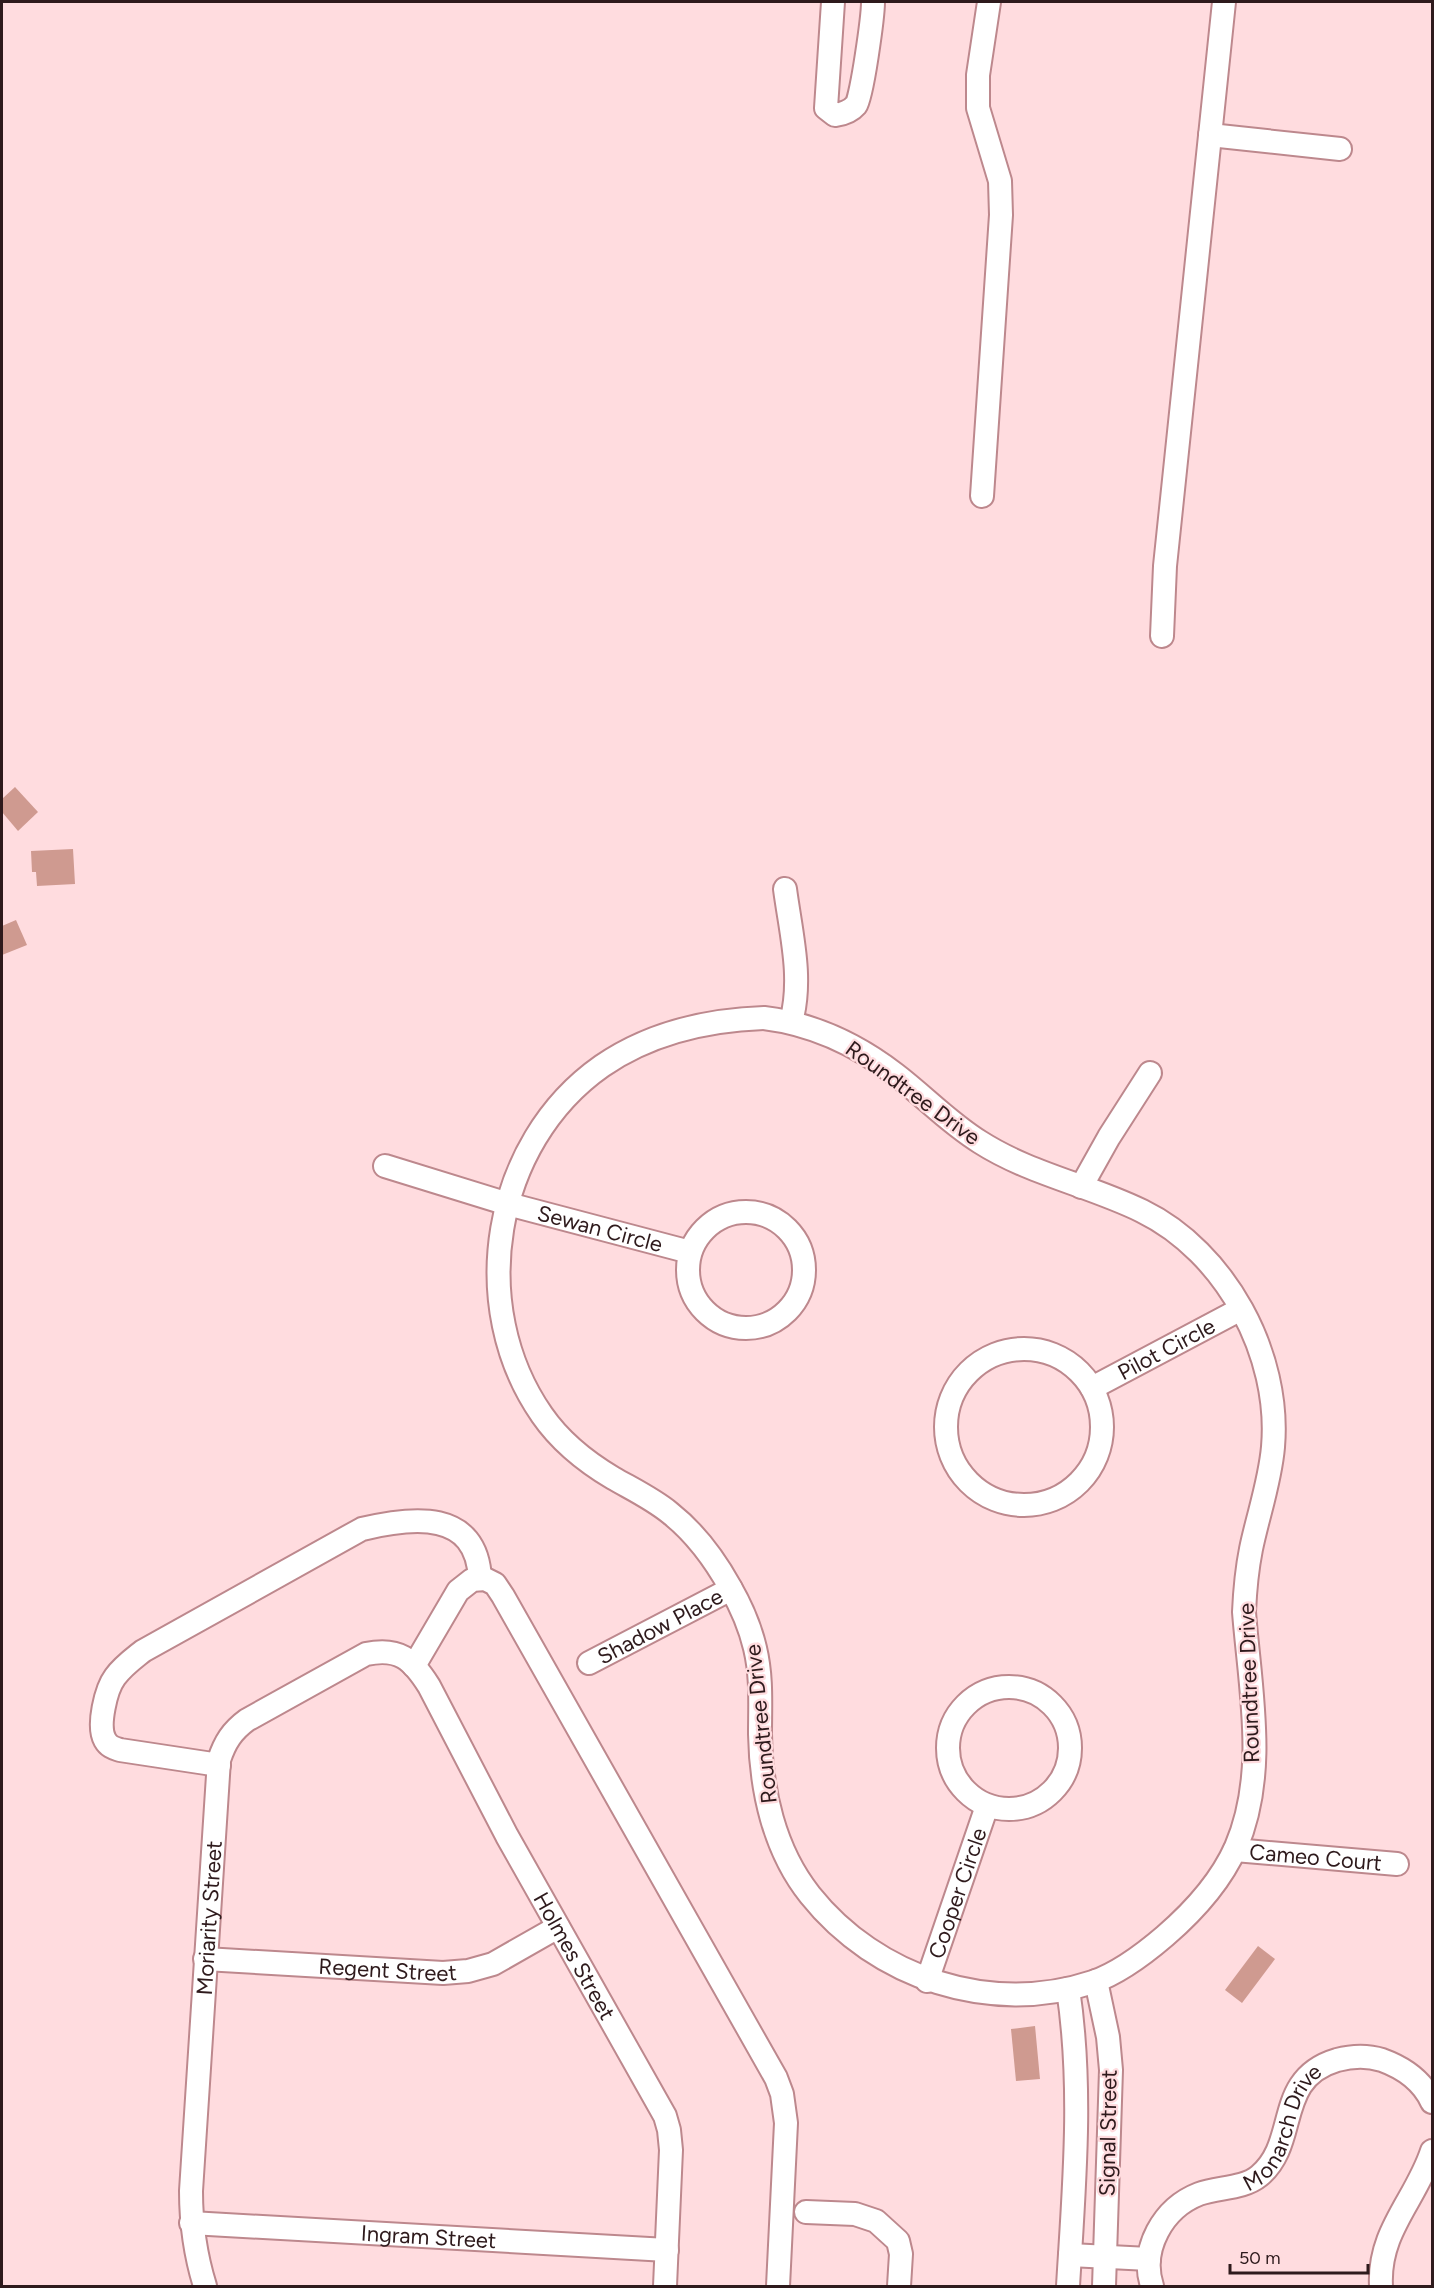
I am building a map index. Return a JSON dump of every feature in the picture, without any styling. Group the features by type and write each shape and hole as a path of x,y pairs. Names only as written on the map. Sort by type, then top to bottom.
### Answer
{"street":[{"path":"832,2 826,108 835,115 846,114 857,104 872,22 873,2"},
{"path":"982,496 1001,215 1000,181 978,108 978,75 989,2"},
{"path":"1162,636 1165,566 1224,2"},
{"path":"1210,135 1340,149"},
{"path":"785,889 798,977 797,998 791,1022"},
{"name":"Roundtree Drive","path":"764,1018 791,1022 837,1038 868,1055 896,1074 955,1124 1001,1155 1143,1212 1179,1235 1216,1272 1241,1309 1263,1357 1268,1376 1274,1423 1269,1472 1251,1548 1245,1590 1244,1612 1255,1748 1242,1831 1222,1874 1207,1894 1175,1928 1134,1959 1096,1981 1068,1989 1014,1994 956,1988 927,1980 897,1968 867,1950 845,1932 809,1894 784,1852 774,1826 763,1780 759,1672 756,1651 750,1630 731,1589 716,1564 684,1526 655,1502 588,1461 554,1430 532,1397 509,1342 498,1290 499,1250 508,1204 525,1157 534,1137 547,1118 571,1092 604,1065 653,1039 710,1022 764,1018"},
{"path":"1081,1187 1109,1137 1150,1073"},
{"name":"Sewan Circle","path":"386,1166 508,1204 690,1252"},
{"name":"Sewan Circle","path":"750,1211 769,1215 785,1225 798,1240 804,1258 805,1278 799,1296 788,1312 771,1323 753,1328 733,1327 715,1320 701,1307 691,1290 687,1271 690,1252 699,1235 713,1221 730,1213 750,1211"},
{"name":"Pilot Circle","path":"1092,1388 1241,1309"},
{"name":"Pilot Circle","path":"1026,1349 1043,1352 1052,1354 1075,1368 1092,1388 1101,1411 1102,1437 1095,1461 1080,1482 1060,1497 1035,1505 1010,1504 986,1496 966,1480 952,1459 945,1434 947,1408 958,1384 976,1364 1000,1353 1026,1349"},
{"path":"219,1765 120,1750 110,1746 104,1738 102,1726 110,1686 128,1663 143,1651 362,1529 384,1524 403,1520 428,1521 447,1525 462,1535 472,1547 479,1562 480,1580"},
{"path":"414,1666 458,1591 472,1580 485,1579 495,1584 776,2078 782,2094 786,2123 778,2286"},
{"name":"Shadow Place","path":"589,1663 731,1589"},
{"name":"Moriarity Street","path":"205,2286 196,2258 191,2223 191,2191 219,1765 224,1745 234,1730 247,1720 366,1654 380,1651 394,1653"},
{"name":"Holmes Street","path":"394,1653 406,1658 429,1686 507,1836 664,2116 671,2150 665,2286"},
{"name":"Cooper Circle","path":"997,1687 1017,1687 1036,1693 1053,1705 1065,1722 1070,1742 1069,1763 1060,1782 1046,1797 1028,1806 1007,1810 987,1806 969,1796 956,1781 952,1772 948,1762 947,1743 952,1723 963,1706 978,1694 988,1690 997,1687"},
{"name":"Cooper Circle","path":"927,1980 987,1806"},
{"name":"Cameo Court","path":"1235,1850 1397,1864"},
{"name":"Regent Street","path":"205,1959 443,1973 468,1971 493,1964 558,1927"},
{"name":"Signal Street","path":"1096,1981 1108,2037 1111,2070 1104,2286"},
{"name":"Signal Street","path":"1068,1989 1073,2022 1078,2119 1068,2286"},
{"name":"Monarch Drive","path":"1152,2286 1149,2259 1156,2231 1175,2208 1201,2193 1244,2184 1267,2169 1280,2148 1288,2110 1294,2096 1303,2082 1315,2071 1329,2062 1347,2057 1361,2056 1390,2063 1417,2079 1428,2091 1432,2102"},
{"path":"1381,2286 1387,2241 1393,2226 1427,2168 1432,2151"},
{"path":"806,2212 855,2214 876,2221 898,2241 902,2254 899,2286"},
{"name":"Ingram Street","path":"191,2223 667,2250"},
{"path":"1070,2255 1149,2259"}],"building":[{"path":"15,787 38,812 18,831 2,812 2,799"},
{"path":"73,849 75,884 37,886 36,872 32,872 31,851"},
{"path":"16,920 27,945 2,955 2,926"},
{"path":"1258,1946 1275,1959 1242,2003 1225,1990"},
{"path":"1035,2026 1040,2079 1016,2081 1011,2029"}]}
